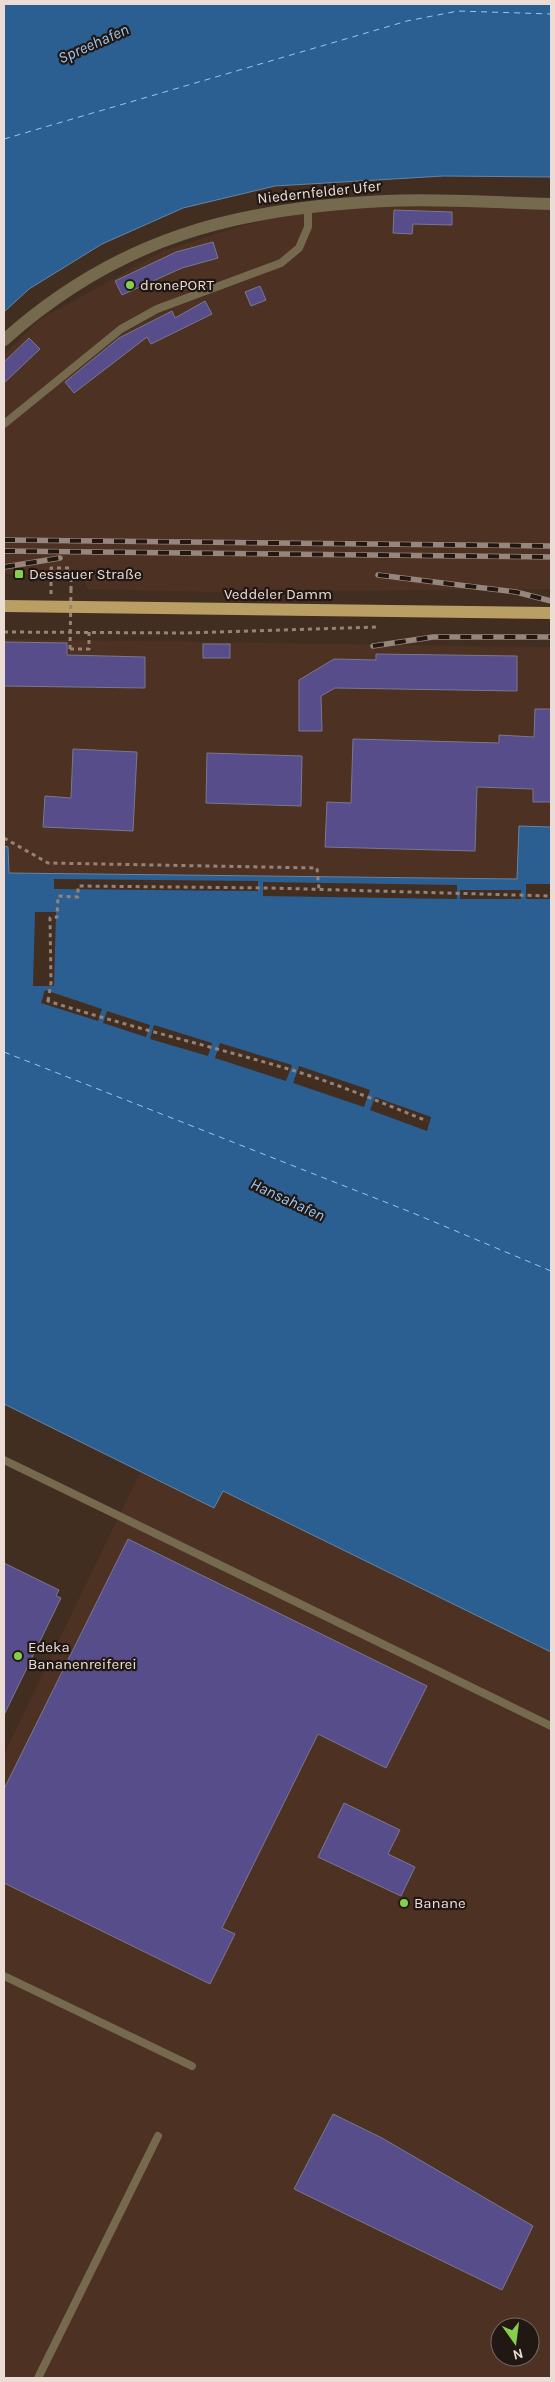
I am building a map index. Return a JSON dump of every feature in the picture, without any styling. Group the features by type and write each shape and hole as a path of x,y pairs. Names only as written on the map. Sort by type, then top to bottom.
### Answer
{"main road":[{"name":"Veddeler Damm","path":"4,606 551,613"}],"street":[{"name":"Niedernfelder Ufer","path":"4,340 35,312 99,270 154,243 226,220 279,209 387,201 551,204"}],"lane":[{"path":"4,424 121,329 157,309 281,263 299,248 308,227 308,206"},
{"path":"4,1460 551,1726"},
{"path":"4,1976 192,2066"},
{"path":"38,2378 158,2136"}],"path":[{"path":"51,607 51,568 71,568 70,649 89,649 89,632"},
{"path":"4,632 196,632 388,626"},
{"path":"4,838 48,864 317,868 319,889"},
{"path":"427,1121 286,1068 221,1052 157,1031 94,1016 49,999 51,983 50,918 58,917 58,896 78,897 78,886 319,889 551,896"}],"shaded area":[{"path":"375,195 551,198 551,589 209,592 88,589 81,575 4,574 4,355 39,320 163,251 248,224"},
{"path":"4,639 551,647 551,827 519,826 517,879 9,873 8,847 4,846"},
{"path":"140,1472 214,1508 223,1491 551,1652 551,2378 4,2378 4,1754"}],"water":[{"name":"Spreehafen","path":"4,4 551,4 551,177 443,176 275,186 183,208 102,244 29,289 4,312"},
{"name":"Hansahafen","path":"519,826 551,827 551,1652 223,1491 214,1508 4,1404 4,846 8,847 9,873 517,879"}],"pier":[{"path":"54,879 258,881 258,891 54,889"},
{"path":"263,882 457,885 457,899 263,896"},
{"path":"526,884 551,884 551,899 526,899"},
{"path":"460,890 521,890 521,899 460,899"},
{"path":"35,912 56,912 54,986 33,986"},
{"path":"45,990 102,1009 98,1021 41,1003"},
{"path":"107,1011 150,1025 146,1037 103,1023"},
{"path":"154,1025 212,1043 208,1056 150,1039"},
{"path":"220,1043 292,1065 286,1081 215,1058"},
{"path":"299,1066 370,1090 364,1107 293,1083"},
{"path":"375,1097 431,1117 427,1131 370,1110"}],"building":[{"path":"394,210 452,212 452,225 413,224 412,234 393,233"},
{"path":"213,242 218,258 182,268 122,295 115,281 176,252"},
{"path":"260,286 266,300 251,306 245,292"},
{"path":"205,301 212,314 151,344 147,337 74,393 65,382 119,338 172,311 175,318"},
{"path":"29,338 40,349 4,383 4,362"},
{"path":"4,642 67,643 67,655 145,657 145,688 4,686"},
{"path":"203,644 230,644 230,658 203,658"},
{"path":"376,654 517,656 517,691 335,688 321,696 322,731 299,731 299,680 334,659 376,660"},
{"path":"535,709 551,709 551,802 533,802 533,789 477,787 475,851 325,847 327,802 351,803 353,739 499,743 499,735 534,737"},
{"path":"73,749 137,752 133,831 43,827 45,796 71,798"},
{"path":"207,753 302,756 301,806 206,803"},
{"path":"128,1539 427,1686 386,1768 318,1734 222,1928 235,1934 210,1984 4,1883 4,1789"},
{"name":"Edeka Bananenreiferei","path":"4,1563 59,1590 56,1596 61,1598 4,1715"},
{"path":"344,1803 400,1830 388,1854 415,1867 401,1896 318,1857"},
{"path":"333,2114 382,2138 533,2226 502,2290 294,2189"}],"ferry route":[{"path":"4,139 407,21 458,11 551,14"},
{"path":"4,1052 413,1213 551,1271"}],"railway":[{"path":"4,540 551,546"},
{"path":"4,551 551,557"},
{"path":"4,567 60,558"},
{"path":"378,575 516,592 551,601"},
{"path":"373,646 433,637 551,637"}],"place":[{"name":"dronePORT","path":"130,285"},
{"name":"Dessauer Straße","path":"19,574"},
{"name":"Edeka Bananenreiferei","path":"18,1656"},
{"name":"Banane","path":"404,1903"}]}
